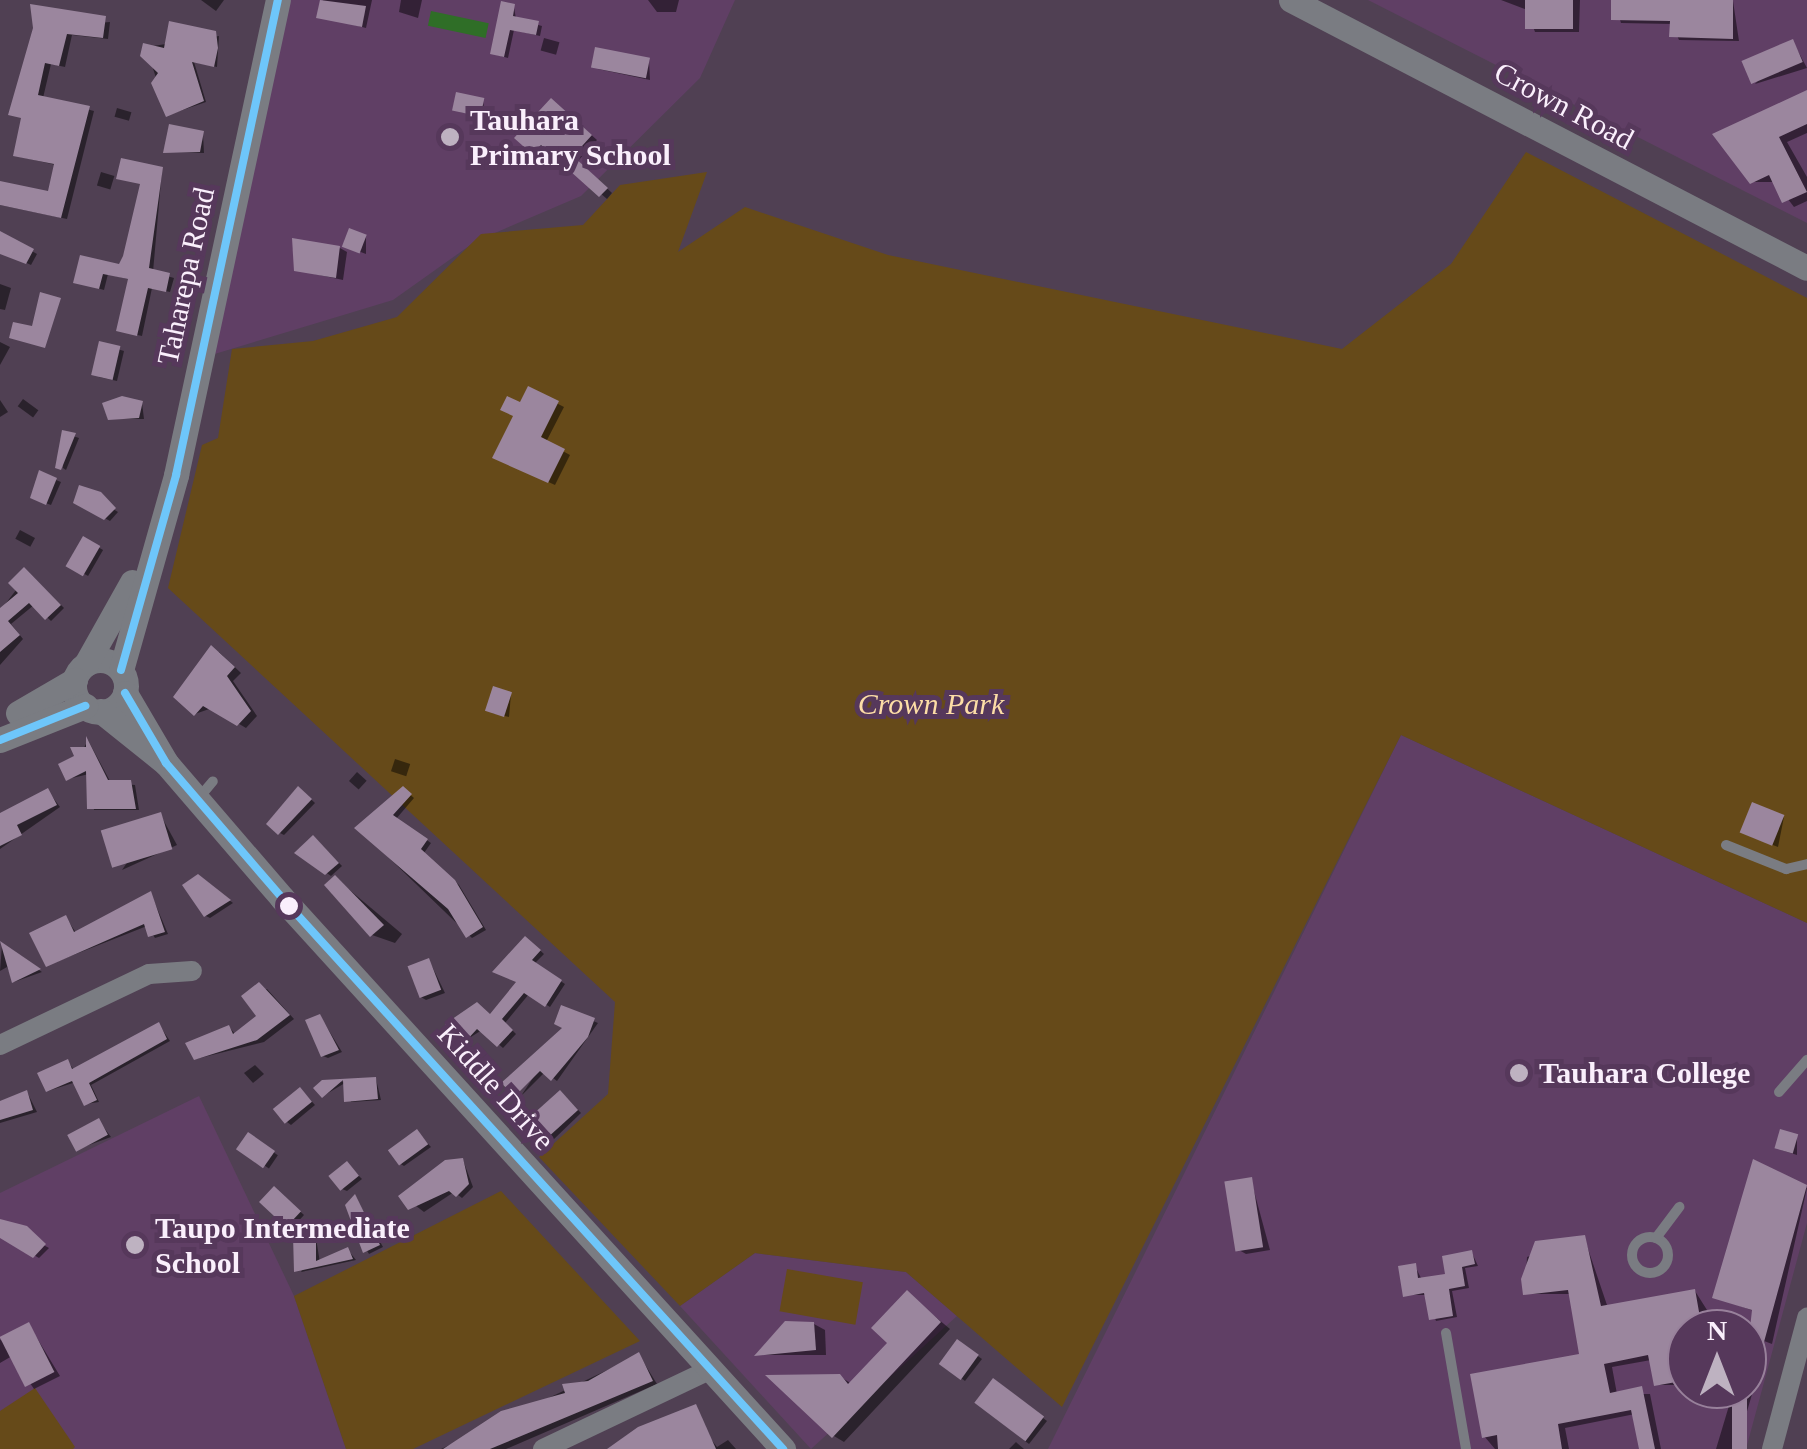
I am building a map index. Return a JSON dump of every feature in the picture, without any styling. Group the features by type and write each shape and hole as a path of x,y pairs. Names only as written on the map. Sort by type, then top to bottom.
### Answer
{"street":[{"name":"Taharepa Road","path":"123,681 146,562 176,475 278,0"},
{"name":"Crown Road","path":"1291,0 1807,268"},
{"name":"Taharepa Road","path":"81,672 146,562"},
{"path":"81,672 93,709"},
{"path":"0,722 81,672 123,681"},
{"path":"0,740 93,709 123,681"},
{"name":"Kiddle Drive","path":"123,681 166,763"},
{"name":"Kiddle Drive","path":"93,709 205,790 709,1370 784,1449"},
{"path":"0,1045 149,974 192,971"},
{"path":"1772,1449 1807,1318"},
{"path":"544,1449 709,1370"}],"lane":[{"path":"1726,845 1786,869 1807,864"},
{"path":"1780,1092 1807,1060"},
{"path":"1656,1238 1679,1207"},
{"path":"1446,1333 1466,1449"}],"shaded area":[{"name":"Tauhara Primary School","path":"290,0 735,0 700,78 581,196 476,241 393,300 208,356"},
{"path":"1368,0 1807,0 1807,223"},
{"path":"431,11 489,23 486,38 428,26"},
{"name":"Tauhara College","path":"1401,735 1807,923 1807,1223 1767,1371 1767,1309 1667,1309 1667,1409 1757,1409 1746,1449 1048,1449"},
{"name":"Taupo Intermediate School","path":"199,1096 294,1296 346,1449 0,1449 0,1193"},
{"path":"755,1253 906,1272 957,1316 811,1449 680,1306"}],"green space":[{"name":"Crown Park","path":"1526,152 1807,298 1807,923 1401,735 1062,1407 906,1272 755,1253 680,1306 539,1157 608,1094 615,1002 168,588 202,445 218,438 232,349 313,341 397,317 481,234 583,225 620,185 707,172 678,252 745,207 888,255 1342,349 1451,264"},
{"path":"501,1191 640,1341 413,1449 346,1449 294,1296"},
{"path":"787,1269 863,1282 855,1325 780,1311"},
{"path":"35,1388 73,1449 0,1449 0,1411"}],"building":[{"path":"320,0 366,6 362,27 316,18"},
{"path":"1525,0 1573,0 1573,29 1525,29"},
{"path":"1611,0 1733,0 1733,39 1669,37 1670,21 1611,20"},
{"path":"501,1 515,4 513,16 539,21 536,35 510,30 504,57 490,54"},
{"path":"30,4 106,16 103,38 67,34 59,66 45,63 38,95 90,106 61,218 0,205 0,181 48,191 54,164 13,156 21,118 8,115 33,28"},
{"path":"169,21 216,31 218,48 214,67 192,62 204,101 166,117 151,83 158,73 140,56 143,43 164,48"},
{"path":"1793,39 1803,62 1751,84 1741,61"},
{"path":"595,47 650,58 646,78 591,68"},
{"path":"1807,90 1807,124 1779,137 1807,192 1782,203 1769,175 1750,184 1712,134"},
{"path":"456,92 484,98 480,117 452,111"},
{"path":"551,98 592,135 573,156 608,188 599,197 541,145 532,154 514,138"},
{"path":"169,124 204,131 200,152 163,153"},
{"path":"121,158 163,167 149,268 170,273 166,292 148,288 137,336 116,331 128,279 103,274 99,289 73,283 80,255 119,264 123,256 140,184 116,179"},
{"path":"349,228 367,235 360,253 342,247"},
{"path":"0,231 34,249 26,264 0,254"},
{"path":"292,238 340,246 336,278 294,271"},
{"path":"40,292 61,298 45,348 9,338 13,322 32,326"},
{"path":"99,341 120,346 113,380 91,375"},
{"path":"528,386 559,401 541,437 565,449 548,483 492,458 513,416 500,410 507,396 520,402"},
{"path":"122,396 143,401 139,418 108,420 102,403"},
{"path":"62,430 76,433 61,470 55,468"},
{"path":"39,470 57,478 46,505 30,498"},
{"path":"79,485 101,492 116,508 104,520 73,503"},
{"path":"83,536 100,546 83,576 66,566"},
{"path":"24,567 61,605 45,620 29,603 8,621 20,635 0,652 0,608 18,593 8,583"},
{"path":"211,645 235,667 227,676 251,711 237,726 203,706 194,716 173,697"},
{"path":"493,686 512,692 504,717 485,711"},
{"path":"86,736 108,780 131,780 136,809 87,809 86,771 66,781 58,764 74,756 70,747 86,747"},
{"path":"298,786 312,799 278,835 266,824"},
{"path":"403,786 412,794 393,815 428,839 421,849 455,880 483,927 466,938 448,909 354,828"},
{"path":"48,788 57,805 17,825 22,835 0,846 0,813"},
{"path":"1752,802 1784,815 1772,846 1740,833"},
{"path":"161,812 172,849 112,868 101,830"},
{"path":"313,835 339,863 325,875 294,853"},
{"path":"198,874 231,900 204,917 182,885"},
{"path":"335,875 384,925 370,937 324,885"},
{"path":"151,891 165,932 148,937 144,924 46,967 29,933 66,915 74,932"},
{"path":"525,936 541,950 532,960 562,980 545,1007 524,993 502,1019 513,1030 497,1047 477,1029 465,1042 445,1024 477,1002 490,1014 516,982 492,972"},
{"path":"0,941 41,969 12,983"},
{"path":"429,958 441,990 420,998 408,966"},
{"path":"259,982 290,1015 257,1040 194,1060 185,1043 229,1025 233,1034 256,1016 241,996"},
{"path":"561,1005 595,1018 588,1037 551,1081 540,1071 515,1096 501,1083 562,1028 554,1024"},
{"path":"320,1014 339,1050 321,1057 305,1020"},
{"path":"159,1022 167,1039 89,1083 97,1100 84,1106 72,1081 46,1092 37,1073 68,1059 72,1069"},
{"path":"376,1077 378,1099 344,1102 343,1080 322,1098 313,1088 322,1080"},
{"path":"300,1087 312,1102 285,1124 273,1109"},
{"path":"27,1090 33,1110 0,1120 0,1101"},
{"path":"560,1090 578,1110 545,1140 527,1120"},
{"path":"99,1118 108,1135 76,1152 67,1135"},
{"path":"417,1129 428,1144 399,1166 388,1150"},
{"path":"1780,1129 1798,1134 1793,1153 1774,1148"},
{"path":"248,1132 275,1151 263,1168 236,1149"},
{"path":"463,1158 469,1184 456,1197 449,1191 408,1210 398,1196 445,1160"},
{"path":"1753,1159 1807,1185 1767,1331 1767,1309 1749,1309 1712,1298"},
{"path":"347,1161 359,1176 340,1191 328,1176"},
{"path":"1252,1177 1263,1247 1235,1252 1224,1181"},
{"path":"274,1186 301,1211 286,1227 259,1202"},
{"path":"355,1194 380,1245 363,1253 345,1205"},
{"path":"0,1219 27,1226 46,1244 33,1258 0,1238"},
{"path":"293,1235 316,1235 316,1261 348,1247 353,1259 294,1272"},
{"path":"1585,1235 1601,1306 1695,1289 1698,1309 1667,1309 1667,1384 1654,1386 1648,1355 1604,1364 1610,1393 1642,1386 1655,1449 1639,1449 1631,1410 1558,1424 1562,1449 1498,1449 1497,1435 1482,1438 1470,1374 1579,1354 1568,1290 1523,1295 1521,1279 1535,1241"},
{"path":"1472,1250 1475,1264 1462,1267 1465,1286 1449,1289 1453,1316 1429,1320 1424,1293 1403,1297 1398,1266 1416,1263 1418,1278 1445,1274 1442,1256"},
{"path":"907,1290 941,1322 832,1438 765,1375 840,1374 848,1384 887,1343 871,1328"},
{"path":"785,1321 814,1322 816,1350 754,1356"},
{"path":"29,1322 54,1372 25,1387 0,1337"},
{"path":"957,1339 979,1355 961,1380 939,1364"},
{"path":"639,1352 653,1381 490,1449 443,1449 501,1411 565,1393 562,1384 588,1381"},
{"path":"993,1378 1044,1417 1025,1441 974,1403"},
{"path":"696,1404 716,1449 607,1449 638,1427"},
{"path":"1732,1409 1747,1409 1747,1449 1732,1449"}],"transit line":[{"path":"121,670 176,475 278,0"},
{"path":"125,693 166,763 282,898 783,1449"},
{"path":"0,740 85,706"}],"place":[{"name":"Tauhara Primary School","path":"450,137"},
{"name":"Tauhara College","path":"1519,1073"},
{"name":"Taupo Intermediate School","path":"135,1245"}]}
